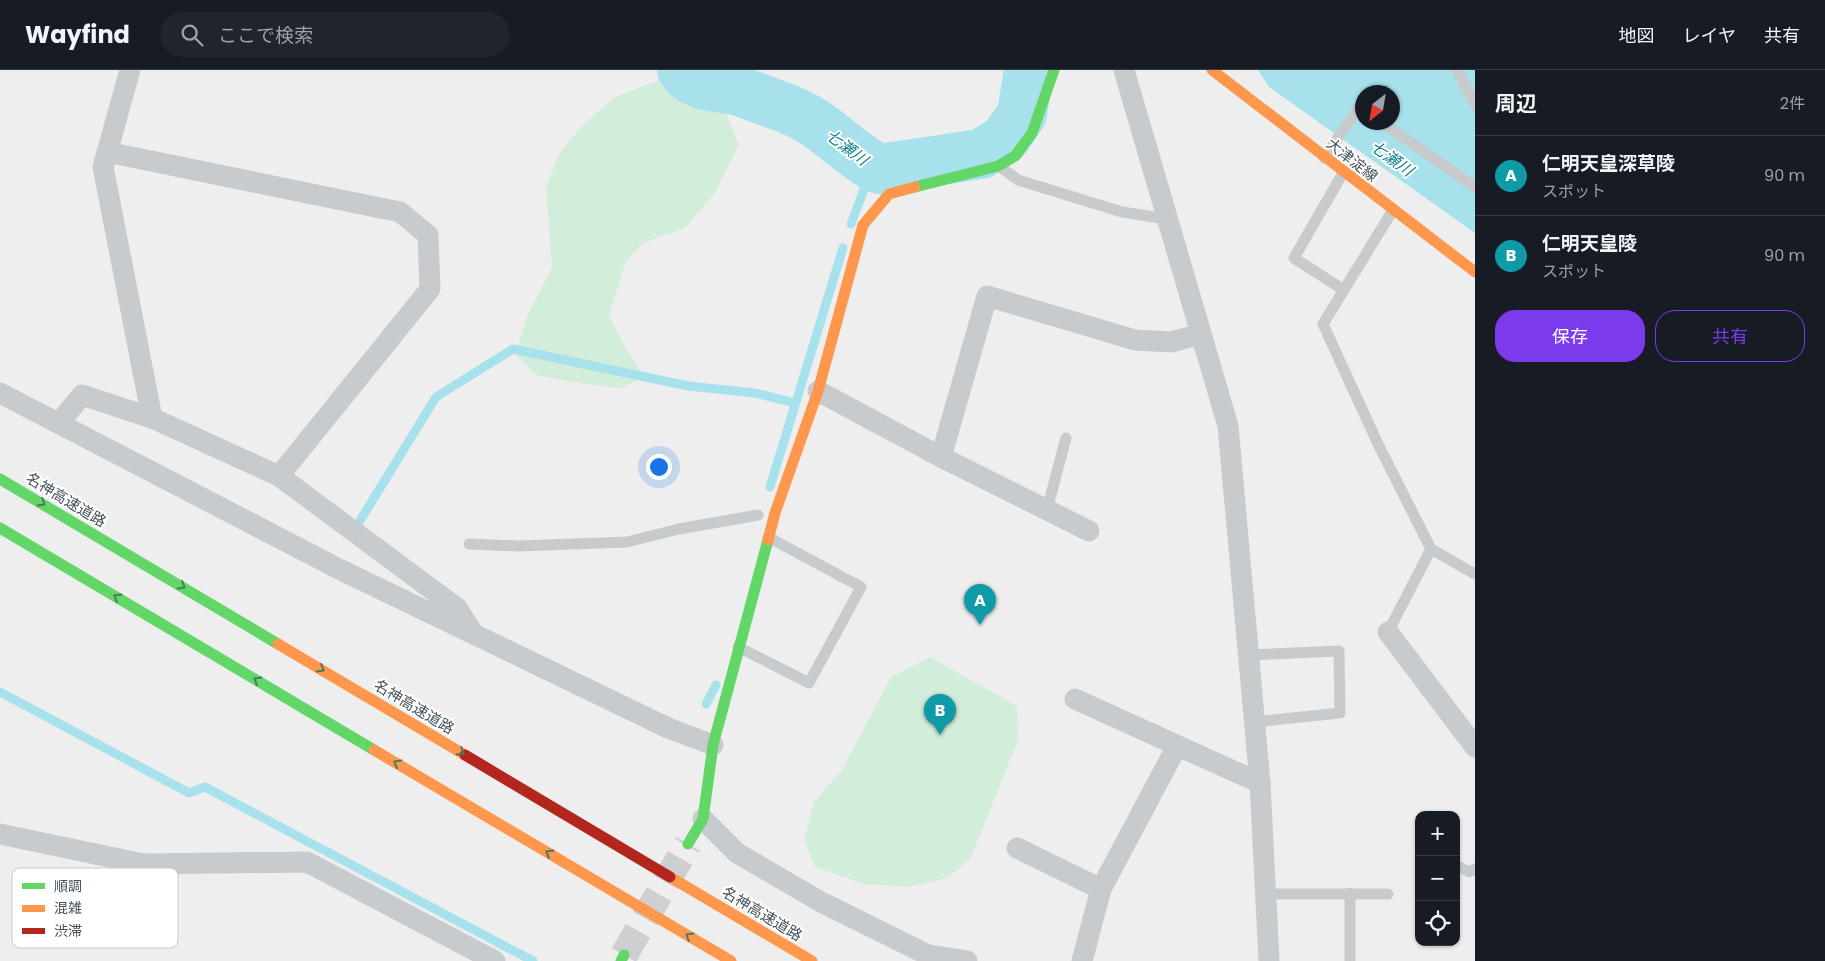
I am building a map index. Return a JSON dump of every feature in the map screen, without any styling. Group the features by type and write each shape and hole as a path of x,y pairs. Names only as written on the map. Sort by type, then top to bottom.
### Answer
{"main road":[{"path":"688,844 704,819 713,745 768,537 766,514 818,391 863,225 888,194 998,166 1015,156 1032,133 1054,70"},
{"name":"大津淀線","path":"1212,70 1324,158 1475,272"},
{"name":"名神高速道路","path":"0,479 812,961"},
{"path":"0,528 731,961"}],"street":[{"path":"130,70 103,167 152,418"},
{"path":"1124,70 1228,426 1260,783 1269,961"},
{"path":"107,152 400,212 428,235 430,289 279,476"},
{"path":"941,457 987,296 1135,340 1171,342 1201,334"},
{"path":"818,391 941,457 1090,532"},
{"path":"0,393 339,568 668,728 713,745"},
{"path":"59,423 82,395 152,418 279,476 458,608 472,632"},
{"path":"1388,632 1475,747"},
{"path":"1075,699 1260,783"},
{"path":"1082,961 1100,889 1176,746"},
{"path":"704,819 737,853 821,902 928,955 967,961"},
{"path":"0,834 142,864 307,862 495,961"},
{"path":"1017,848 1100,889"}],"lane":[{"path":"1457,70 1475,105"},
{"path":"1324,158 1355,115"},
{"path":"1392,130 1475,188"},
{"path":"998,166 1018,180 1122,212 1167,220"},
{"path":"1343,172 1294,258 1344,290"},
{"path":"1392,210 1323,324 1378,444 1431,549 1475,574"},
{"path":"1046,510 1066,438"},
{"path":"469,544 519,546 627,542 680,529 766,514"},
{"path":"738,647 809,683 861,587 768,537"},
{"path":"1388,632 1431,549"},
{"path":"1248,655 1339,651 1340,713 1254,722"},
{"path":"1460,867 1469,872 1475,869"},
{"path":"1350,893 1350,961"},
{"path":"1266,894 1388,894"}],"green space":[{"path":"670,76 722,103 739,145 715,193 685,228 643,243 626,261 609,315 625,347 644,376 622,388 584,384 536,375 515,354 528,314 552,267 546,188 559,153 585,123 615,97"},
{"path":"930,657 1017,706 1018,740 970,859 948,878 907,887 864,884 815,867 804,840 814,802 842,770 891,677"}],"water":[{"path":"1258,70 1475,70 1475,233 1269,87"}],"waterway":[{"name":"七瀬川","path":"682,70 695,81 745,93 784,107 811,120 863,160 879,169 981,154 1005,139 1022,114 1029,70"},
{"path":"851,224 869,176 879,169"},
{"path":"770,487 843,248"},
{"path":"358,524 436,397 513,349 688,386 755,393 795,403"},
{"path":"706,704 716,685"},
{"path":"0,692 189,793 205,787 533,961"}],"tunnel":[{"path":"624,955 688,844"}],"traffic: fast":[{"path":"915,187 998,166 1015,156 1032,133 1054,70"},
{"path":"0,479 278,644"},
{"path":"0,528 374,750"},
{"path":"688,844 703,819 713,745 768,540"},
{"path":"621,961 624,955"}],"traffic: slow":[{"path":"1212,70 1475,272"},
{"path":"768,540 775,513 818,391 863,225 889,194 915,187"},
{"path":"278,644 465,755"},
{"path":"374,750 731,961"},
{"path":"670,877 812,961"}],"traffic: jam":[{"path":"465,755 670,877"}],"place":[{"name":"仁明天皇深草陵","path":"980,625"},
{"name":"仁明天皇陵","path":"940,735"}]}
